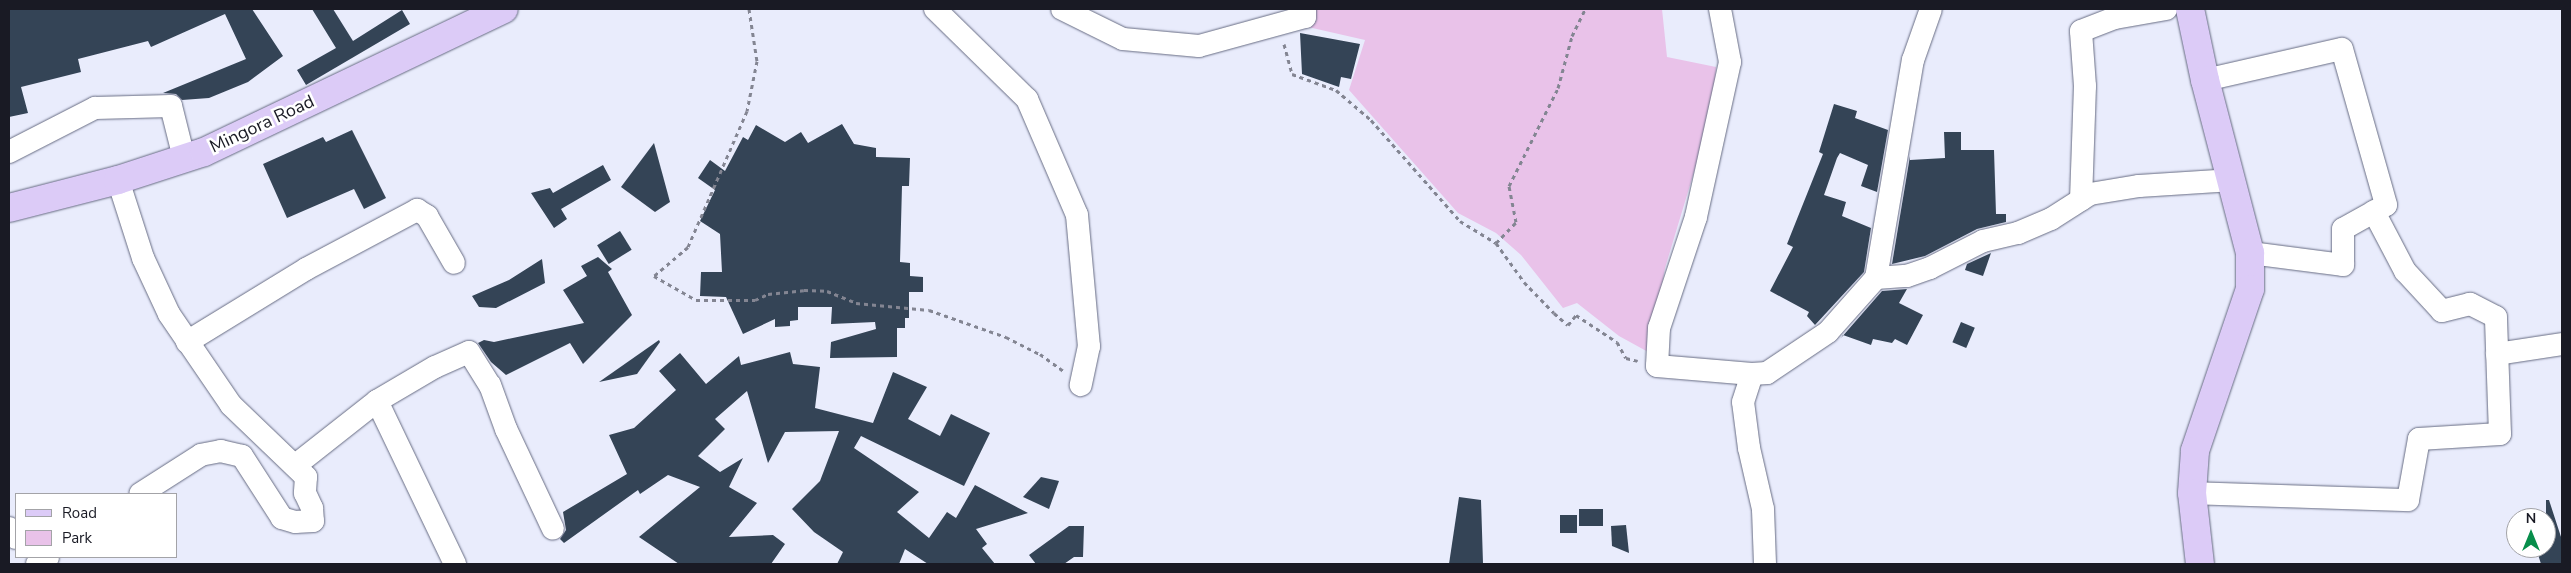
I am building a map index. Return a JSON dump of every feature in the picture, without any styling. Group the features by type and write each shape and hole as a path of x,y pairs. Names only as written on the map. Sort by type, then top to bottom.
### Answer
{"main road":[{"name":"Mingora Road","path":"9,208 118,180 204,152 504,9"},
{"path":"2190,9 2205,80 2233,180 2250,253 2250,288 2195,451 2192,493 2200,564"}],"street":[{"path":"935,9 1027,99 1077,215 1089,346 1081,384"},
{"path":"1062,9 1123,39 1199,46 1305,17 1305,9"},
{"path":"1720,9 1730,62 1696,217 1659,328 1657,366 1752,374 1767,373 1828,332 1876,278 1913,60 1931,9"},
{"path":"2081,200 2085,86 2081,31 2115,18 2166,9"},
{"path":"2205,80 2342,49 2386,205 2343,229 2343,265 2250,253"},
{"path":"9,152 95,108 171,106 184,158"},
{"path":"118,180 143,258 169,314 231,405 296,464 306,477 305,493 312,508 313,521 295,522 282,518 242,456 226,452 201,454 142,493"},
{"path":"1876,278 1907,276 1930,268 1950,255 1983,241 2018,233 2052,219 2090,194 2139,186 2233,180"},
{"path":"187,342 306,269 417,210 427,216 454,263"},
{"path":"2192,493 2408,500 2419,439 2500,434 2496,317 2470,304 2442,311 2405,272 2374,212"},
{"path":"2497,354 2562,344"},
{"path":"296,464 377,401 434,366 469,352 490,386 506,429 553,529"},
{"path":"1752,374 1743,402 1749,448 1763,509 1766,564"},
{"path":"377,401 455,564"}],"path":[{"path":"750,9 757,61 747,111 688,247 654,276 696,300 755,300 768,294 804,290 827,291 856,303 929,310 1006,337 1040,354 1081,384"},
{"path":"1496,243 1516,222 1509,186 1558,88 1572,36 1586,9"},
{"path":"1278,24 1292,74 1336,90 1371,120 1460,221 1496,243 1524,282 1568,325 1576,315 1617,342 1626,358 1657,366"}],"green space":[{"path":"1309,9 1662,9 1667,57 1716,67 1713,109 1665,268 1650,353 1619,336 1577,303 1563,308 1521,255 1496,233 1458,213 1349,90 1365,40 1308,27"}],"building":[{"path":"9,9 252,9 283,56 248,82 209,98 182,100 176,94 163,93 246,59 225,14 151,47 148,41 78,59 81,72 21,87 28,113 9,117"},
{"path":"312,9 333,9 353,41 402,10 410,24 306,85 297,70 336,48"},
{"path":"1300,33 1360,44 1351,79 1341,77 1339,87 1302,74"},
{"path":"1834,104 1857,111 1855,118 1888,130 1877,192 1861,186 1868,165 1840,153 1837,158 1824,195 1846,202 1842,216 1871,228 1864,272 1815,325 1807,316 1809,312 1770,291 1793,247 1787,244 1823,154 1819,152"},
{"path":"842,124 854,144 876,148 876,157 910,158 909,186 902,186 900,262 910,263 910,276 923,277 923,292 909,292 909,318 905,318 905,328 897,328 897,357 830,358 831,342 876,329 875,322 831,324 832,307 798,307 798,320 790,321 790,326 775,327 775,319 743,334 726,297 700,296 701,272 722,272 720,234 700,221 715,190 698,178 710,160 725,171 743,137 748,140 756,125 785,142 801,132 808,143"},
{"path":"352,130 386,198 364,209 354,189 287,218 263,164 323,137 326,142"},
{"path":"1944,132 1961,132 1961,150 1994,150 1996,214 2006,214 2006,222 1977,229 1925,256 1892,264 1910,156 1910,160 1945,158"},
{"path":"654,143 670,202 655,212 621,187"},
{"path":"603,165 611,180 561,209 567,219 554,228 531,193 550,188 553,193"},
{"path":"620,231 632,250 609,264 597,245"},
{"path":"1991,253 1983,276 1965,270 1967,264"},
{"path":"598,257 612,269 608,272 632,315 583,364 570,343 506,375 491,362 478,343 484,340 494,342 584,323 563,290 587,276 581,266"},
{"path":"542,259 545,283 496,308 479,307 472,296 509,280"},
{"path":"1907,289 1899,303 1923,315 1907,345 1895,339 1892,343 1873,339 1871,345 1843,335 1882,291"},
{"path":"1961,322 1975,328 1966,348 1952,342"},
{"path":"659,340 660,342 637,374 599,382"},
{"path":"790,352 793,364 820,367 815,408 873,423 893,372 927,387 908,419 940,436 951,414 990,433 964,486 861,436 854,448 919,492 897,512 929,538 947,512 956,518 975,485 1028,513 976,529 987,544 982,548 995,564 928,564 905,549 899,564 837,564 843,552 814,532 792,509 820,481 839,431 785,432 768,463 747,391 715,419 725,429 698,456 720,472 743,458 729,487 757,503 729,537 773,535 785,544 771,564 679,564 639,537 700,487 668,475 640,494 638,490 564,543 560,539 566,530 563,512 627,474 609,435 634,428 676,390 659,371 680,353 706,384 739,356 741,365"},
{"path":"1041,477 1059,481 1049,509 1023,497"},
{"path":"1459,497 1481,500 1483,564 1449,564"},
{"path":"2546,500 2549,500 2552,508 2546,508"},
{"path":"1579,509 1603,509 1603,526 1579,526"},
{"path":"1560,515 1577,515 1577,533 1560,533"},
{"path":"2556,522 2562,540 2562,564 2541,564 2539,558 2556,558"},
{"path":"1626,525 1629,553 1612,546 1611,526"},
{"path":"1069,526 1084,526 1083,557 1074,557 1064,564 1036,564 1029,555"}]}
